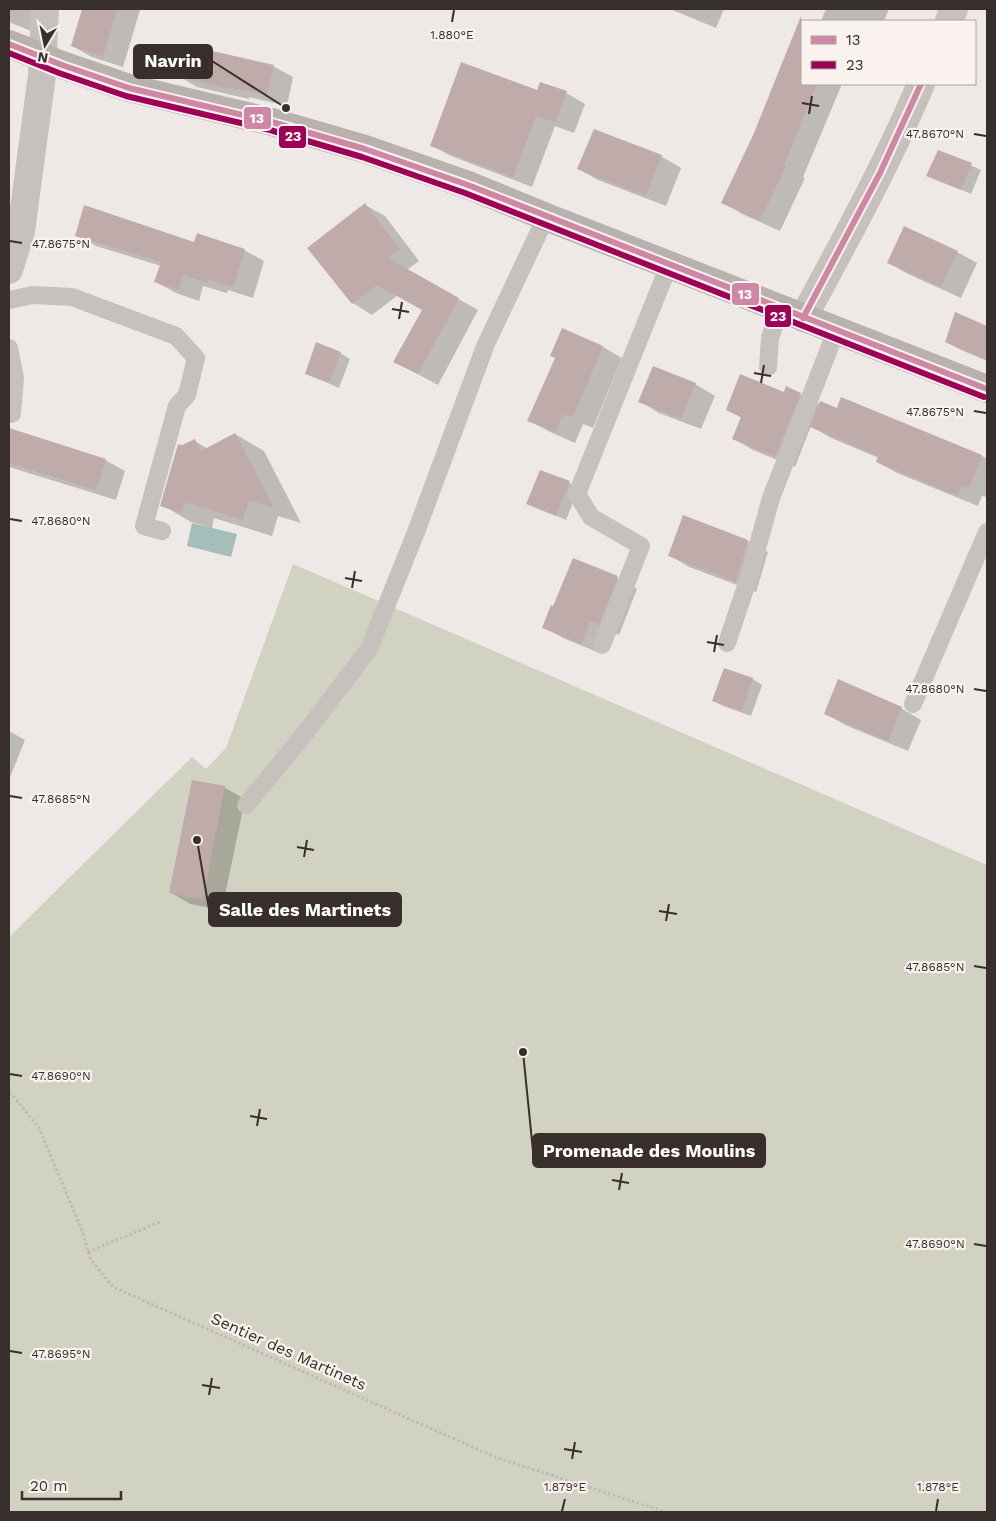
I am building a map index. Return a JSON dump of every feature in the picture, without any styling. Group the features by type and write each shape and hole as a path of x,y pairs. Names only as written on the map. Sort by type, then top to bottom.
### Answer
{"main road":[{"path":"9,44 42,58 129,88 272,122 365,149 468,185 669,266 987,389"}],"street":[{"path":"9,270 21,231 42,75 45,9"},
{"path":"792,313 839,252 921,85"}],"lane":[{"path":"246,805 302,737 369,649 416,532 486,344 546,217"},
{"path":"602,645 641,546 591,517 578,494 669,266"},
{"path":"9,300 33,295 72,297 176,336 196,358 187,395 177,406 144,526 162,531"},
{"path":"768,367 770,338 792,313"},
{"path":"727,643 750,574 771,498 836,331"},
{"path":"9,348 15,378 12,414"},
{"path":"913,704 987,532"}],"path":[{"name":"Sentier des Martinets","path":"9,1093 39,1128 81,1228 91,1260 113,1287 495,1457 666,1512"},
{"path":"88,1252 162,1221"}],"green space":[{"path":"293,564 987,865 987,1512 9,1512 9,937 192,757 206,769 226,748"}],"water":[{"path":"192,523 237,534 231,557 187,546"}],"building":[{"path":"82,9 117,9 103,57 71,46"},
{"path":"801,16 801,85 817,85 784,165 786,166 760,221 721,203 754,133"},
{"path":"182,44 274,65 267,95 229,87 229,89 176,76"},
{"path":"461,62 537,90 540,82 567,91 555,122 536,116 513,177 430,146"},
{"path":"594,129 662,155 646,196 577,169"},
{"path":"938,150 972,163 961,190 926,176"},
{"path":"365,203 400,249 388,258 459,298 418,374 393,362 422,310 377,285 352,304 307,248"},
{"path":"84,205 194,242 197,233 245,249 233,287 208,280 207,283 183,275 179,290 154,282 161,262 75,236"},
{"path":"904,226 958,251 941,287 887,263"},
{"path":"955,312 987,326 987,360 945,342"},
{"path":"562,328 603,346 573,417 563,414 555,432 527,421 555,358 550,356"},
{"path":"316,342 341,352 329,383 305,374"},
{"path":"653,366 696,383 681,419 638,402"},
{"path":"740,374 784,392 786,386 801,393 775,457 732,439 741,417 726,410"},
{"path":"841,397 982,455 969,488 962,485 958,496 876,462 878,456 810,427 820,401 837,408"},
{"path":"9,428 106,459 96,490 9,463"},
{"path":"235,433 274,508 249,500 243,520 185,502 182,513 160,506 178,444 182,445 195,439 201,451"},
{"path":"540,470 570,481 556,516 526,504"},
{"path":"683,515 748,540 736,582 668,556"},
{"path":"573,558 618,576 599,625 590,621 582,644 542,628"},
{"path":"724,668 753,678 742,711 712,701"},
{"path":"838,679 902,707 888,741 824,714"},
{"path":"192,780 225,786 203,900 169,893"}],"transit line":[{"name":"13","path":"9,44 129,88 272,122 365,149 468,185 987,389"},
{"name":"23","path":"9,53 59,73 126,96 270,130 362,157 465,193 984,397"},
{"name":"13","path":"803,318 880,173 921,85"}],"place":[{"name":"Navrin","path":"286,108"},
{"name":"Salle des Martinets","path":"197,840"},
{"name":"Promenade des Moulins","path":"523,1052"}]}
